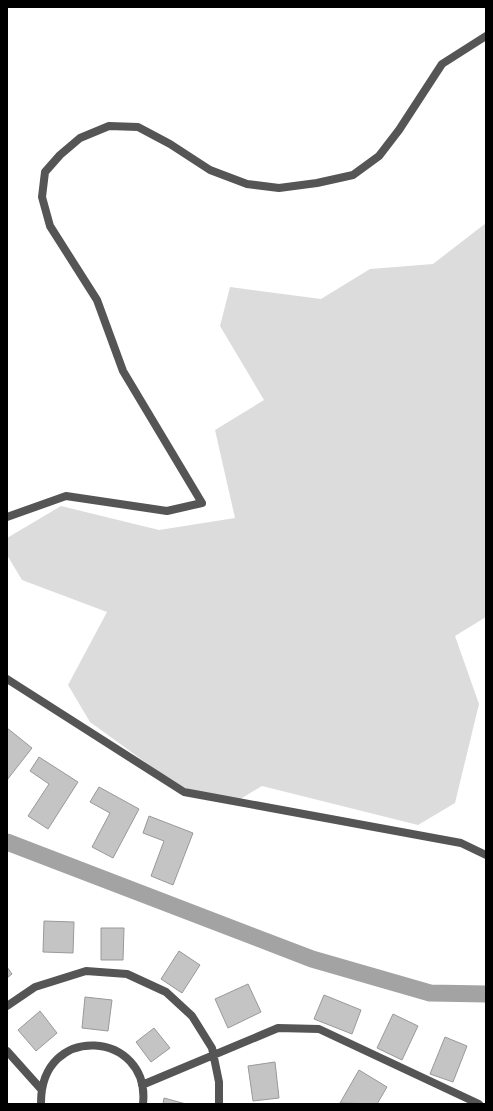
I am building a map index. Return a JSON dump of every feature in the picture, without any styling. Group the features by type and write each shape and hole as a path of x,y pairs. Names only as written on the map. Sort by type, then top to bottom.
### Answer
{"street":[{"path":"7,517 66,496 167,511 202,502 123,370 96,300 50,226 42,197 45,172 60,155 80,138 109,126 138,127 170,144 210,170 247,184 279,188 316,183 353,175 379,156 399,130 442,64 486,36"},
{"path":"7,679 184,792 461,843 486,855"},
{"path":"7,1006 35,987 86,971 127,974 166,992 192,1016 212,1048 219,1082 220,1104"},
{"path":"142,1085 278,1028 319,1029 479,1104 486,1102"},
{"path":"41,1104 41,1089 46,1073 56,1059 70,1050 86,1045 103,1046 118,1052 132,1063 140,1077 142,1085 144,1094 142,1104"},
{"path":"7,1052 41,1089"}],"shaded area":[{"path":"486,223 486,617 455,636 479,704 455,803 418,825 262,786 237,801 178,786 90,722 68,685 107,612 22,580 7,555 7,538 61,506 159,530 235,518 215,430 264,400 220,326 230,287 321,299 370,269 433,264"}],"building":[{"path":"7,728 32,748 7,780"},
{"path":"39,757 78,782 48,829 28,816 49,784 30,771"},
{"path":"99,787 139,809 113,858 92,847 110,813 90,802"},
{"path":"149,816 193,833 173,885 151,876 164,841 143,833"},
{"path":"44,921 74,922 73,953 43,952"},
{"path":"101,928 124,928 123,960 101,960"},
{"path":"179,951 200,965 182,993 161,979"},
{"path":"7,967 12,974 7,978"},
{"path":"248,984 261,1012 228,1028 215,999"},
{"path":"324,995 361,1010 352,1034 314,1019"},
{"path":"85,997 112,1000 108,1031 82,1028"},
{"path":"40,1011 57,1033 36,1051 18,1030"},
{"path":"393,1014 418,1026 402,1060 377,1048"},
{"path":"154,1028 170,1048 151,1062 136,1042"},
{"path":"445,1037 467,1046 453,1082 430,1074"},
{"path":"275,1062 279,1098 253,1101 248,1066"},
{"path":"359,1070 387,1087 377,1104 340,1103"},
{"path":"164,1098 186,1104 163,1104"}],"waterway":[{"path":"7,842 312,959 430,993 486,994"}]}
